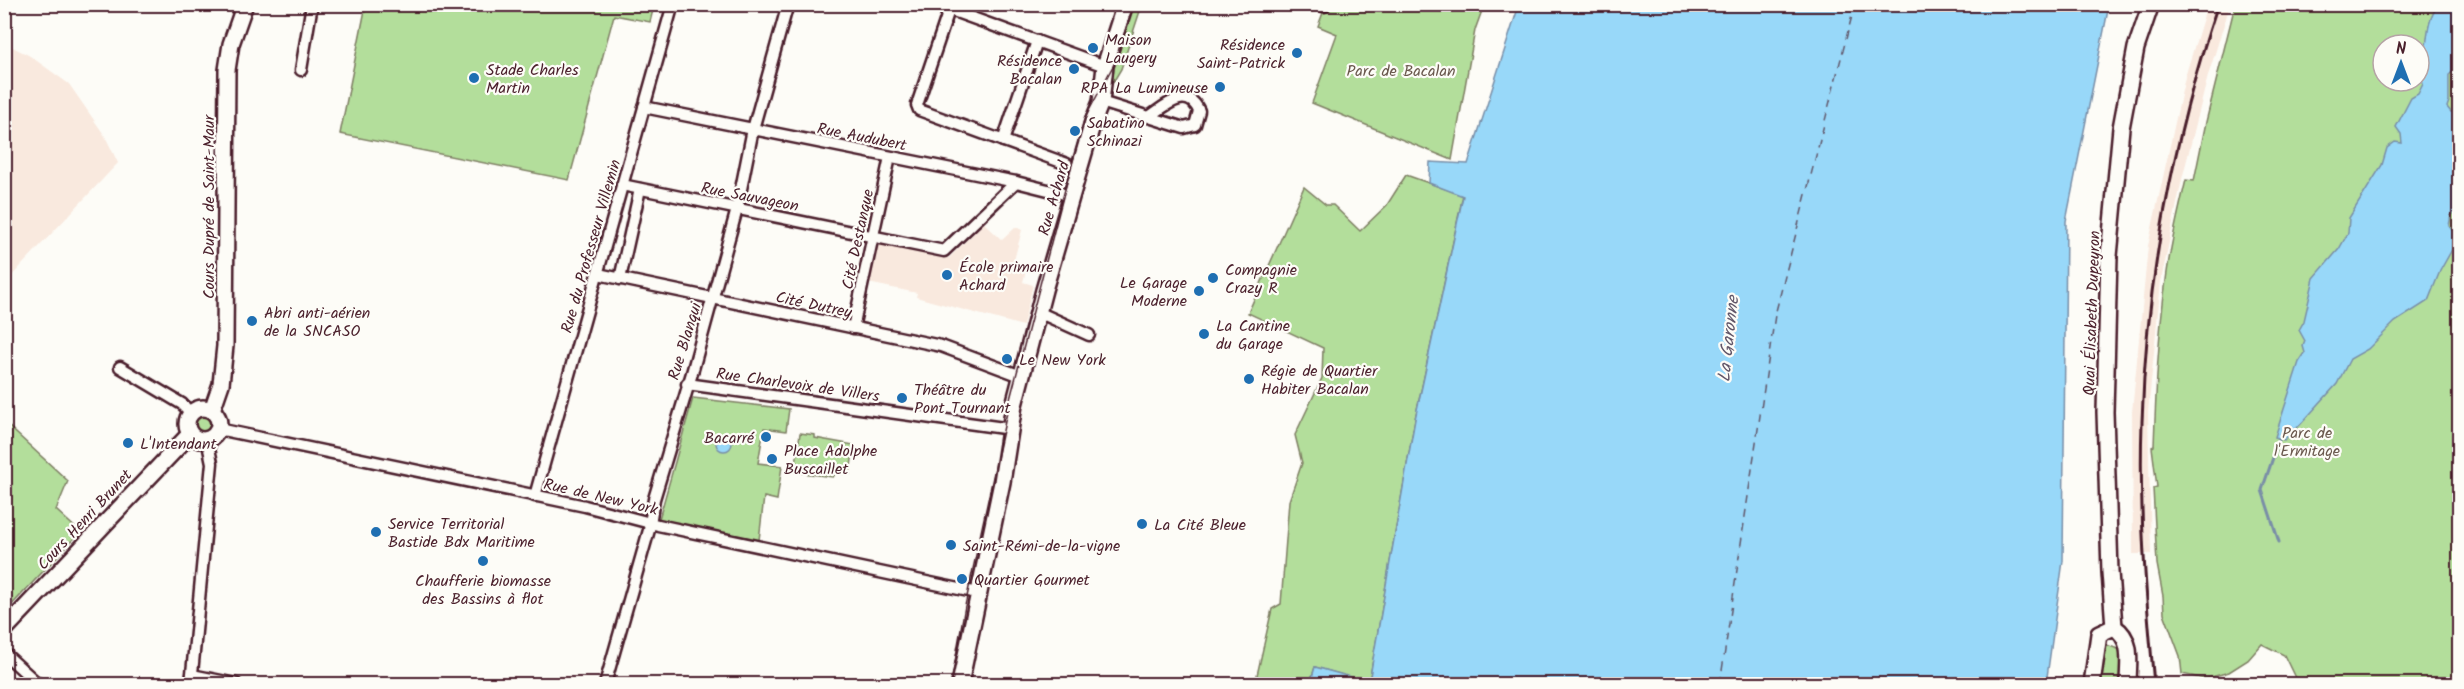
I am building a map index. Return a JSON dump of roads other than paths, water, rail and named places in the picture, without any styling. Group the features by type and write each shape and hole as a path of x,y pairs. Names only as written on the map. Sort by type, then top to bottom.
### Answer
{"street":[{"name":"Cours Dupré de Saint-Maur","path":"212,410 221,384 225,346 227,70 231,44 245,4"},
{"path":"301,70 312,4"},
{"name":"Rue du Professeur Villemin","path":"536,495 673,4"},
{"name":"Rue Blanqui","path":"605,684 650,522 654,499 737,209 753,129 788,4"},
{"path":"934,4 1105,66"},
{"name":"Rue Achard","path":"960,684 1021,376 1093,122 1101,102 1105,66 1125,4"},
{"name":"Quai Élisabeth Dupeyron","path":"2114,627 2105,412 2109,255 2121,128 2136,48 2151,4"},
{"path":"949,10 917,105 919,110 1067,164"},
{"path":"1003,141 1037,41"},
{"path":"1101,102 1149,117"},
{"name":"Rue Audubert","path":"644,107 1016,182 1072,196"},
{"name":"Cité Destanque","path":"853,328 890,157"},
{"name":"Rue Sauvageon","path":"622,186 945,251 1016,182"},
{"path":"620,279 640,189"},
{"name":"Cité Dutrey","path":"598,274 941,346 1021,376"},
{"path":"1038,312 1089,334"},
{"path":"120,367 182,404 191,413"},
{"name":"Rue Charlevoix de Villers","path":"687,384 1011,429"},
{"path":"212,434 196,439 190,434 187,423 191,413 201,408 212,410 218,417 212,434 212,463 192,680 236,684"},
{"name":"Cours Henri Brunet","path":"4,630 190,434"},
{"name":"Rue de New York","path":"212,434 536,495 978,593"},
{"path":"2092,684 2099,633 2114,627 2125,634 2128,643 2128,684"},
{"path":"4,653 38,684"}],"water":[{"name":"La Garonne","path":"1519,5 2109,5 2066,221 2063,561 2046,684 1310,684 1315,667 1369,682 1415,419 1463,196 1429,183 1430,162 1468,164"},
{"path":"2438,5 2459,5 2459,66 2449,75 2447,107 2454,112 2459,88 2459,210 2451,215 2449,226 2456,235 2454,246 2440,271 2428,301 2395,322 2368,349 2350,359 2337,384 2300,425 2284,440 2275,437 2299,362 2305,353 2303,346 2305,341 2299,330 2304,321 2314,278 2339,249 2348,233 2349,218 2382,165 2387,148 2395,142 2402,143 2401,134 2396,127 2411,98 2418,93 2431,93 2431,33 2428,33 2433,13"},
{"path":"724,435 732,443 724,451 716,443"}],"waterway":[{"path":"2279,440 2262,490 2279,542"}],"tram line":[{"path":"951,684 965,606 1009,403 1064,193 1084,120 1114,64 1134,4"}],"railway":[{"path":"2154,684 2141,488 2142,422 2149,316 2175,158 2202,54 2218,4"}],"place":[{"name":"Maison Laugery","path":"1093,48"},
{"name":"Résidence Saint-Patrick","path":"1297,53"},
{"name":"Résidence Bacalan","path":"1074,69"},
{"name":"Stade Charles Martin","path":"474,78"},
{"name":"RPA La Lumineuse","path":"1220,87"},
{"name":"Sabatino Schinazi","path":"1075,131"},
{"name":"École primaire Achard","path":"947,275"},
{"name":"Compagnie Crazy R","path":"1213,278"},
{"name":"Le Garage Moderne","path":"1199,291"},
{"name":"Abri anti-aérien de la SNCASO","path":"252,321"},
{"name":"La Cantine du Garage","path":"1204,334"},
{"name":"Le New York","path":"1007,359"},
{"name":"Régie de Quartier Habiter Bacalan","path":"1249,379"},
{"name":"Théâtre du Pont Tournant","path":"902,398"},
{"name":"Bacarré","path":"766,437"},
{"name":"L'Intendant","path":"128,443"},
{"name":"Place Adolphe Buscaillet","path":"772,459"},
{"name":"La Cité Bleue","path":"1142,524"},
{"name":"Service Territorial Bastide Bdx Maritime","path":"376,532"},
{"name":"Saint-Rémi-de-la-vigne","path":"951,545"},
{"name":"Chaufferie biomasse des Bassins à flot","path":"483,561"},
{"name":"Quartier Gourmet","path":"962,579"}],"park label":[{"name":"Parc de Bacalan","path":"1401,70"},
{"name":"Parc de l'Ermitage","path":"2307,441"}]}
